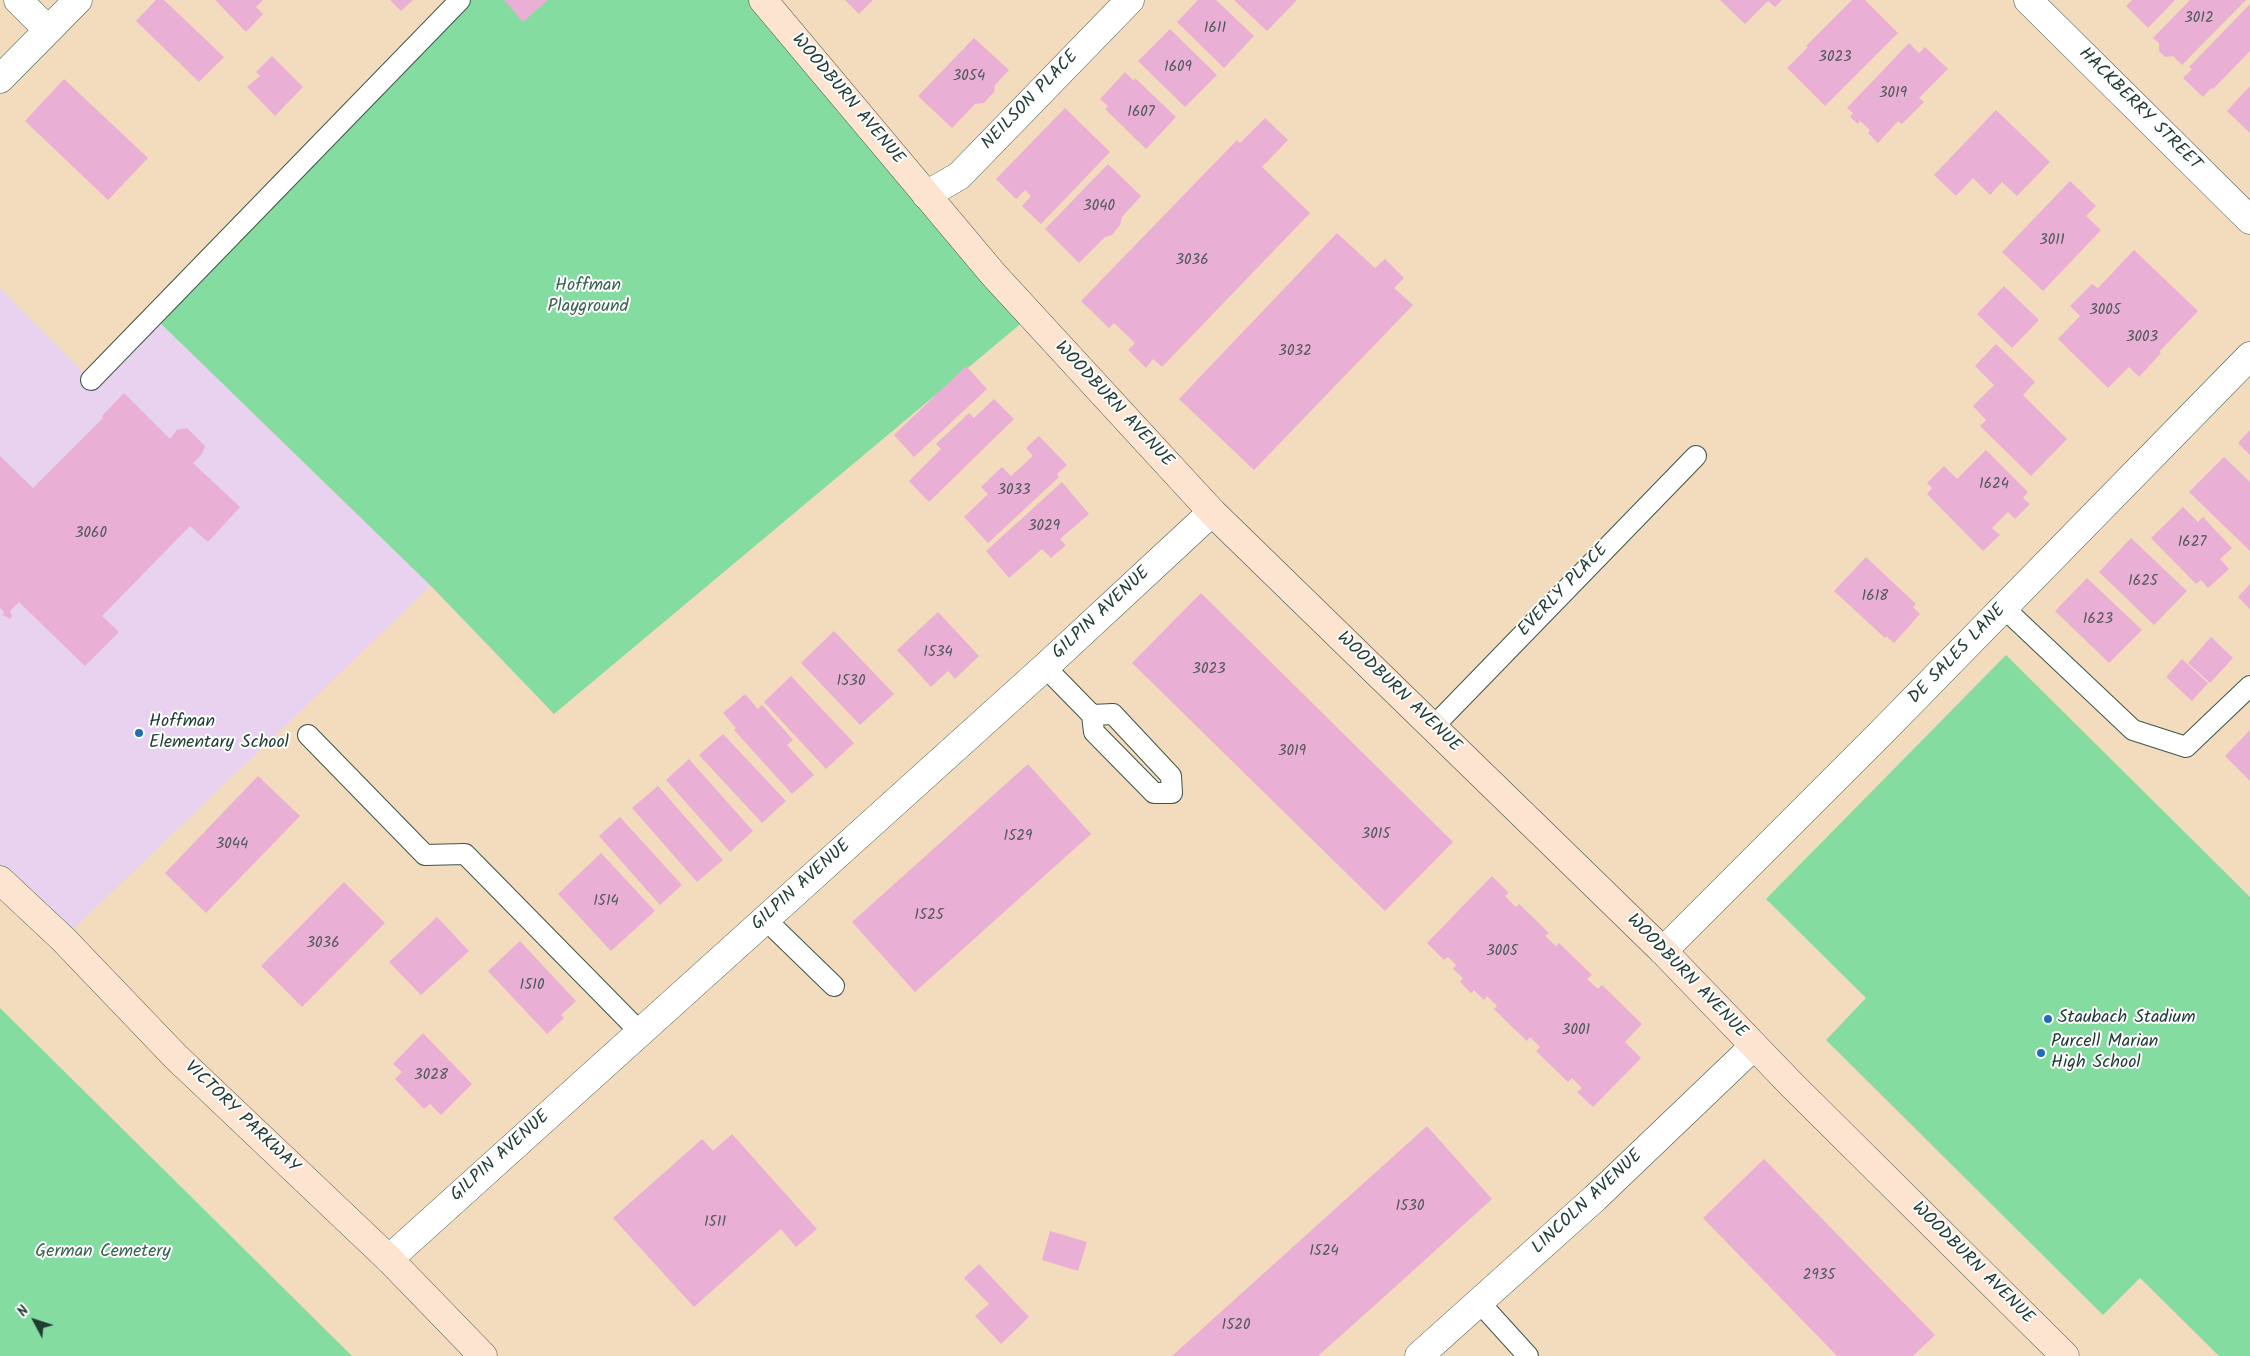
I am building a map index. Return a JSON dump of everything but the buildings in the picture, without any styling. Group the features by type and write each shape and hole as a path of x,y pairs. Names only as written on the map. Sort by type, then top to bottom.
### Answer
{"street":[{"path":"18,0 48,30"},
{"path":"0,79 78,0"},
{"name":"WOODBURN AVENUE","path":"762,0 1024,309 1212,512 1663,952 1754,1046 2065,1356"},
{"name":"NEILSON PLACE","path":"926,195 959,176 1130,0"},
{"name":"HACKBERRY STREET","path":"2028,0 2250,220"},
{"name":"DE SALES LANE","path":"1663,952 2004,608 2250,356"},
{"name":"GILPIN AVENUE","path":"389,1259 1045,667 1212,512"},
{"name":"VICTORY PARKWAY","path":"0,880 63,939 176,1057 389,1259 483,1356"},
{"name":"LINCOLN AVENUE","path":"1419,1356 1595,1198 1754,1046"}],"lane":[{"path":"91,380 460,0"},
{"name":"EVERLY PLACE","path":"1433,727 1696,456"},
{"path":"2004,608 2133,730 2186,747 2250,686"},
{"path":"1045,667 1092,715"},
{"path":"308,735 425,855 465,854 640,1032"},
{"path":"766,919 834,986"},
{"path":"1479,1302 1528,1356"}],"shaded area":[{"name":"Hoffman Elementary School","path":"0,288 91,380 153,316 431,586 63,939 0,880"}],"green space":[{"name":"Hoffman Playground","path":"460,0 763,0 1030,316 554,714 431,586 153,316"},
{"name":"Staubach Stadium","path":"2006,655 2250,897 2250,1356 2219,1356 2140,1278 2103,1315 1826,1040 1866,998 1766,899"},
{"name":"German Cemetery","path":"0,1008 157,1163 352,1356 0,1356"}],"place":[{"name":"Hoffman Elementary School","path":"139,733"},
{"name":"Staubach Stadium","path":"2048,1019"},
{"name":"Purcell Marian High School","path":"2041,1053"}]}
